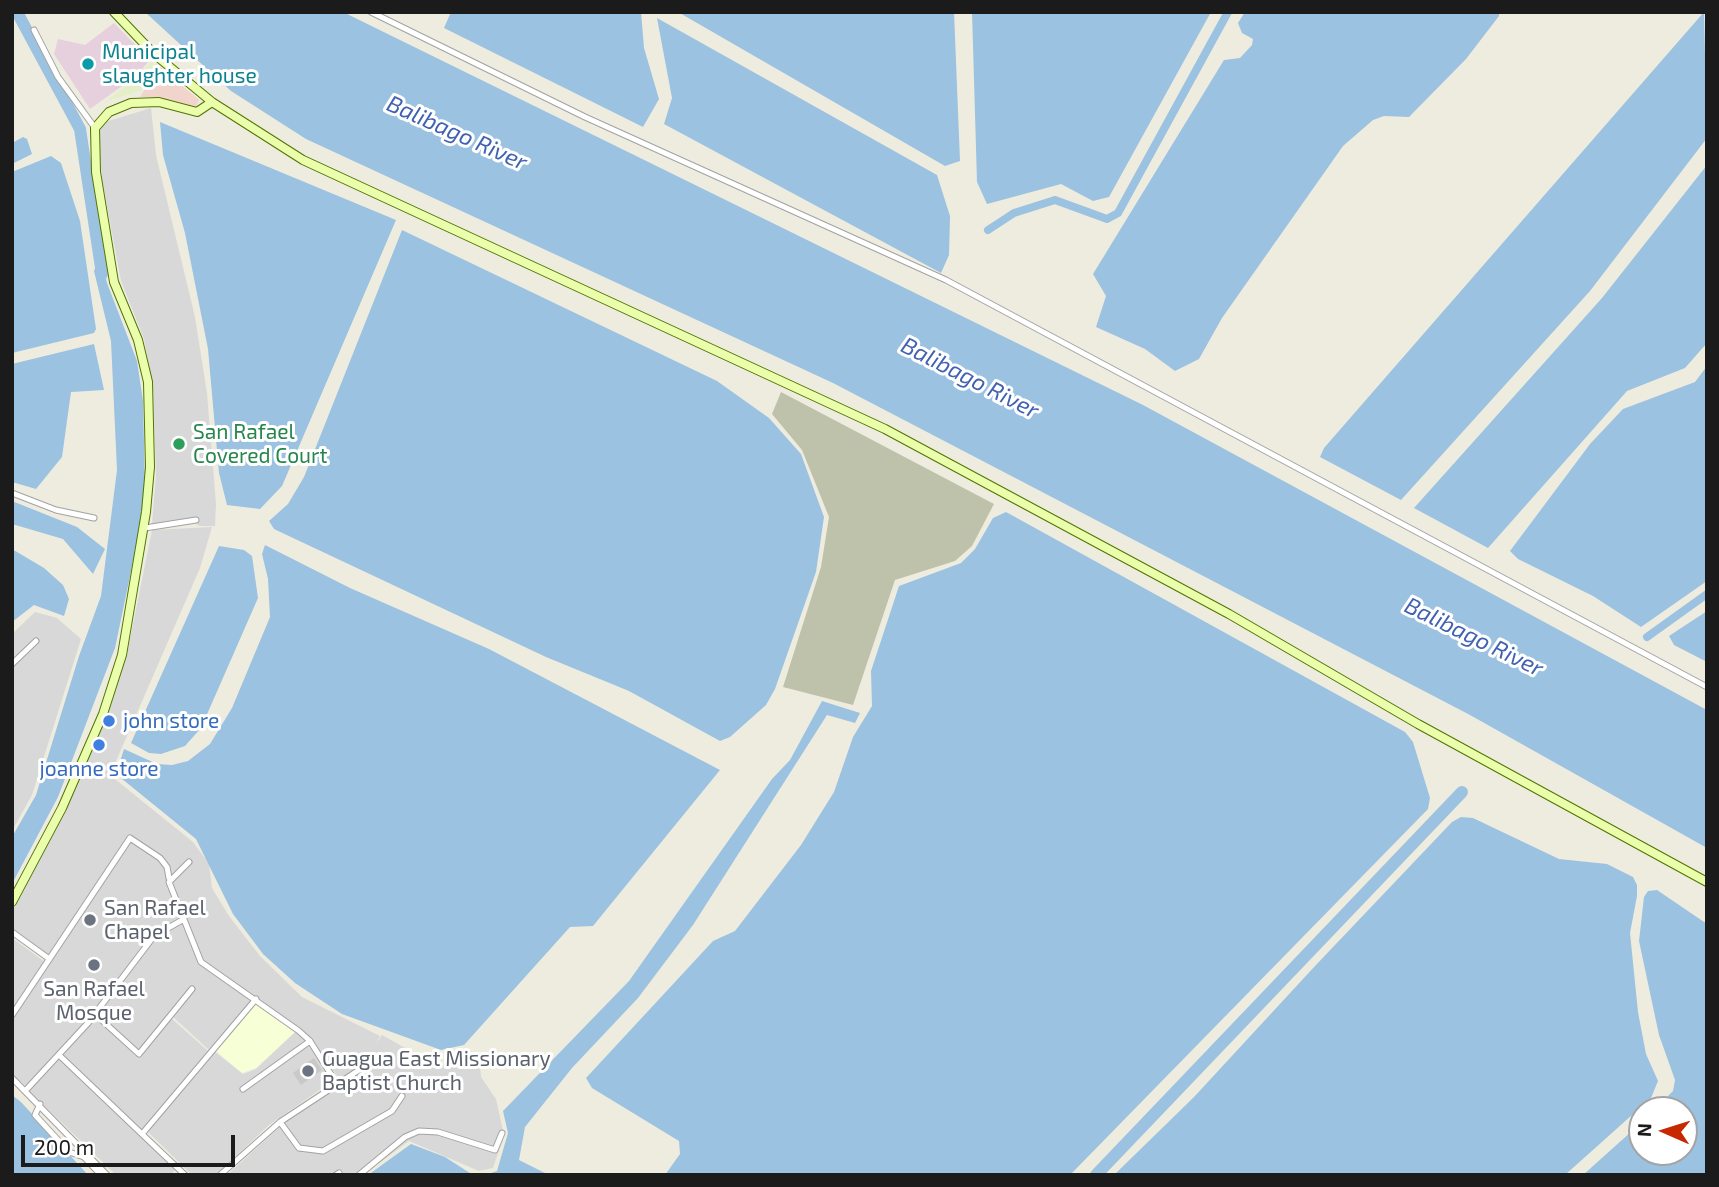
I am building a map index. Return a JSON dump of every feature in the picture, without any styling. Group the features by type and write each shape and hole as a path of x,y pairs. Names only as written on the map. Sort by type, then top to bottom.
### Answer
{"street":[{"path":"114,12 153,53 212,102 282,149 321,170 928,451 1229,614 1418,723 1707,882"},
{"path":"371,12 585,117 946,280 1707,687"},
{"path":"12,902 62,808 103,714 122,655 145,528 150,467 148,382 138,340 114,282 96,172 95,128 58,76 34,30"},
{"path":"95,128 109,112 131,103 159,102 197,112 212,102"},
{"path":"12,493 55,510 94,518"},
{"path":"145,528 196,520"},
{"path":"12,664 36,641"},
{"path":"12,1015 130,838 160,858 167,867 184,919 204,966 256,999 310,1041 337,1084"},
{"path":"169,878 189,862"},
{"path":"26,1090 95,1014 154,936 184,919"},
{"path":"12,932 48,958"},
{"path":"95,1014 139,1054 192,989"},
{"path":"142,1134 256,999"},
{"path":"243,1089 310,1041"},
{"path":"59,1055 185,1175"},
{"path":"220,1175 280,1122 365,1066"},
{"path":"12,1078 107,1175"},
{"path":"280,1122 299,1148 323,1151 392,1111 402,1096"},
{"path":"40,1104 35,1115 69,1152 84,1157 101,1175"},
{"path":"359,1175 411,1133 427,1130 438,1132 495,1150 502,1133"}],"shaded area":[{"path":"114,23 150,60 136,76 90,109 54,54 58,39 85,45"},
{"path":"151,62 157,66 142,90 105,102 138,77"},
{"path":"159,66 199,100 196,107 159,97 140,97"},
{"path":"151,108 156,155 195,317 207,393 216,504 215,526 199,526 194,522 152,524 156,475 153,389 144,339 121,281 102,180 98,131 102,123"},
{"path":"781,392 994,504 972,546 955,561 895,580 853,705 783,687 821,567 829,517 802,450 772,414"},
{"path":"212,527 200,568 110,775 193,842 209,864 212,888 229,916 260,956 302,997 380,1036 376,1044 382,1035 423,1058 443,1065 464,1049 475,1054 481,1077 496,1099 504,1135 493,1168 479,1171 409,1141 363,1175 227,1175 284,1123 368,1068 364,1062 340,1080 310,1038 255,997 209,1050 172,1016 138,1052 98,1014 56,1061 61,1057 176,1169 170,1175 116,1175 29,1091 51,1067 29,1089 12,1074 12,938 45,962 134,831 48,957 12,931 12,909 69,803 107,715 127,654 152,530"},
{"path":"35,612 57,618 81,639 32,795 12,831 12,634"},
{"path":"256,1001 296,1031 256,1068 242,1073 216,1051"},
{"path":"95,1016 136,1056 141,1055 171,1018 208,1051 142,1131 62,1055"},
{"path":"296,1031 310,1044 334,1080 269,1125 216,1175 192,1175 148,1132 214,1051 243,1074 256,1069"},
{"name":"Guagua East Missionary Baptist Church","path":"314,1058 322,1070 301,1085 293,1073"}],"water":[{"name":"Balibago River","path":"145,12 343,12 1143,405 1707,710 1707,848 1470,715 833,383 306,139 231,91"},
{"path":"451,12 641,12 644,48 659,99 643,127 444,28"},
{"path":"678,12 954,12 960,161 945,166"},
{"path":"972,12 1211,12 1109,197 1093,201 1061,184 987,204 977,182"},
{"path":"1245,12 1499,12 1499,16 1466,59 1409,117 1384,116 1373,120 1343,146 1222,318 1199,359 1175,371 1145,349 1096,327 1106,296 1093,274 1224,60 1240,58 1252,45 1253,39 1242,33 1238,23"},
{"path":"1704,12 1707,138 1590,291 1401,500 1320,457 1324,448"},
{"path":"657,18 937,175 950,216 949,255 941,273 664,124 672,98"},
{"path":"160,122 396,220 282,486 260,509 227,505 219,473 208,349 185,233 163,155"},
{"path":"23,137 27,139 32,154 12,164 12,143"},
{"path":"51,156 61,163 80,221 96,329 94,333 12,353 12,172"},
{"path":"1707,165 1707,343 1685,368 1627,391 1488,548 1414,508 1602,298"},
{"path":"402,230 717,381 769,418 801,454 824,517 816,572 775,689 766,705 730,737 720,741 629,691 546,657 274,529 269,521 288,504 304,477"},
{"path":"101,255 107,283 137,361 143,401 145,486 138,538 115,648 58,797 12,884 12,837 36,795 79,656 101,596 117,470 111,341 94,271"},
{"path":"94,344 104,390 71,392 62,457 36,489 12,482 12,364"},
{"path":"1707,366 1707,581 1641,627 1593,596 1518,559 1510,551 1590,444 1623,409 1695,382"},
{"path":"12,501 77,527 105,549 93,574 63,539 12,524"},
{"path":"1006,512 1405,732 1413,742 1430,798 1428,809 1070,1175 665,1175 680,1154 679,1141 592,1088 586,1078 713,941 735,931 801,845 834,792 853,737 872,706 871,671 899,586 961,563 975,549 993,518"},
{"path":"265,545 350,588 489,649 720,770 593,926 570,927 464,1045 441,1050 342,1014 295,983 263,954 233,914 196,839 116,774 124,749 157,764 172,765 188,761 210,744 232,708 270,617 268,579 262,554"},
{"path":"219,546 244,550 252,556 258,598 201,728 185,746 161,754 149,753 131,743"},
{"path":"12,549 44,568 63,585 69,599 64,616 34,605 12,622"},
{"path":"1707,611 1707,662 1674,645 1669,636"},
{"path":"822,701 860,713 855,723 827,715 693,925 638,998 572,1068 525,1127 519,1160 549,1175 485,1175 497,1171 508,1133 503,1111 629,981 772,779 790,760"},
{"path":"1461,817 1473,818 1559,859 1607,864 1633,877 1637,885 1637,896 1630,933 1638,1012 1646,1054 1658,1081 1652,1096 1628,1096 1628,1119 1565,1175 1114,1175 1194,1097 1452,822"},
{"path":"1657,890 1707,924 1707,1175 1583,1175 1628,1135 1628,1166 1698,1166 1698,1096 1668,1096 1673,1091 1675,1080 1659,1035 1639,941 1644,897 1648,891"},
{"path":"12,1095 21,1102 88,1175 12,1175"},
{"path":"411,1144 445,1157 473,1175 368,1175"}],"waterway":[{"path":"17,12 80,129 102,274"},
{"path":"988,230 1014,213 1055,200 1107,219 1118,213 1228,12"},
{"path":"1647,637 1707,594"},
{"path":"1096,1175 1462,792"}],"place":[{"name":"Municipal slaughter house","path":"88,64"},
{"name":"San Rafael Covered Court","path":"179,444"},
{"name":"john store","path":"109,721"},
{"name":"joanne store","path":"99,745"},
{"name":"San Rafael Chapel","path":"90,920"},
{"name":"San Rafael Mosque","path":"94,965"},
{"name":"Guagua East Missionary Baptist Church","path":"308,1071"}]}
